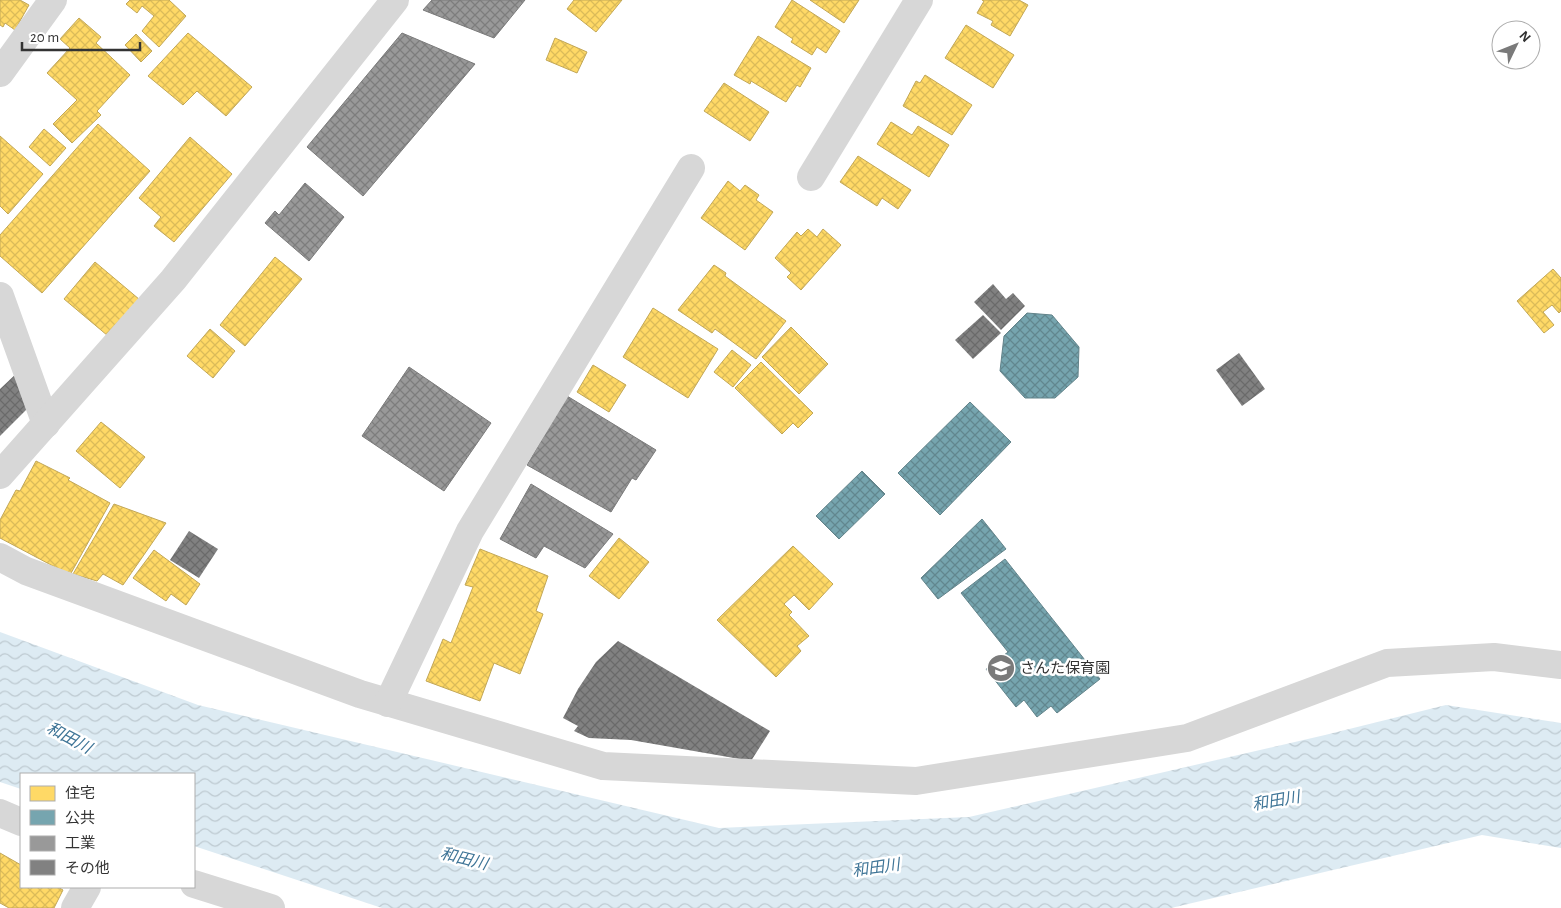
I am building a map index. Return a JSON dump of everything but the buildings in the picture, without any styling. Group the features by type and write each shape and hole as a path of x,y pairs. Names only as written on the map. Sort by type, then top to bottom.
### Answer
{"street":[{"path":"0,73 53,0"},
{"path":"0,475 173,280 396,0"},
{"path":"811,177 919,0"},
{"path":"388,703 470,531 691,168"},
{"path":"0,296 46,424"},
{"path":"0,557 26,571 360,694 603,766 916,781 1187,738 1387,663 1494,657 1561,665"},
{"path":"0,813 20,822"},
{"path":"195,884 271,908"},
{"path":"75,908 86,888"}],"water":[{"name":"和田川","path":"0,632 198,705 719,828 969,817 1325,735 1446,705 1561,723 1561,848 1482,835 1171,908 382,908 195,846 195,773 20,773 20,789 0,782"}],"place":[{"name":"さんた保育園","path":"1001,668"}]}
